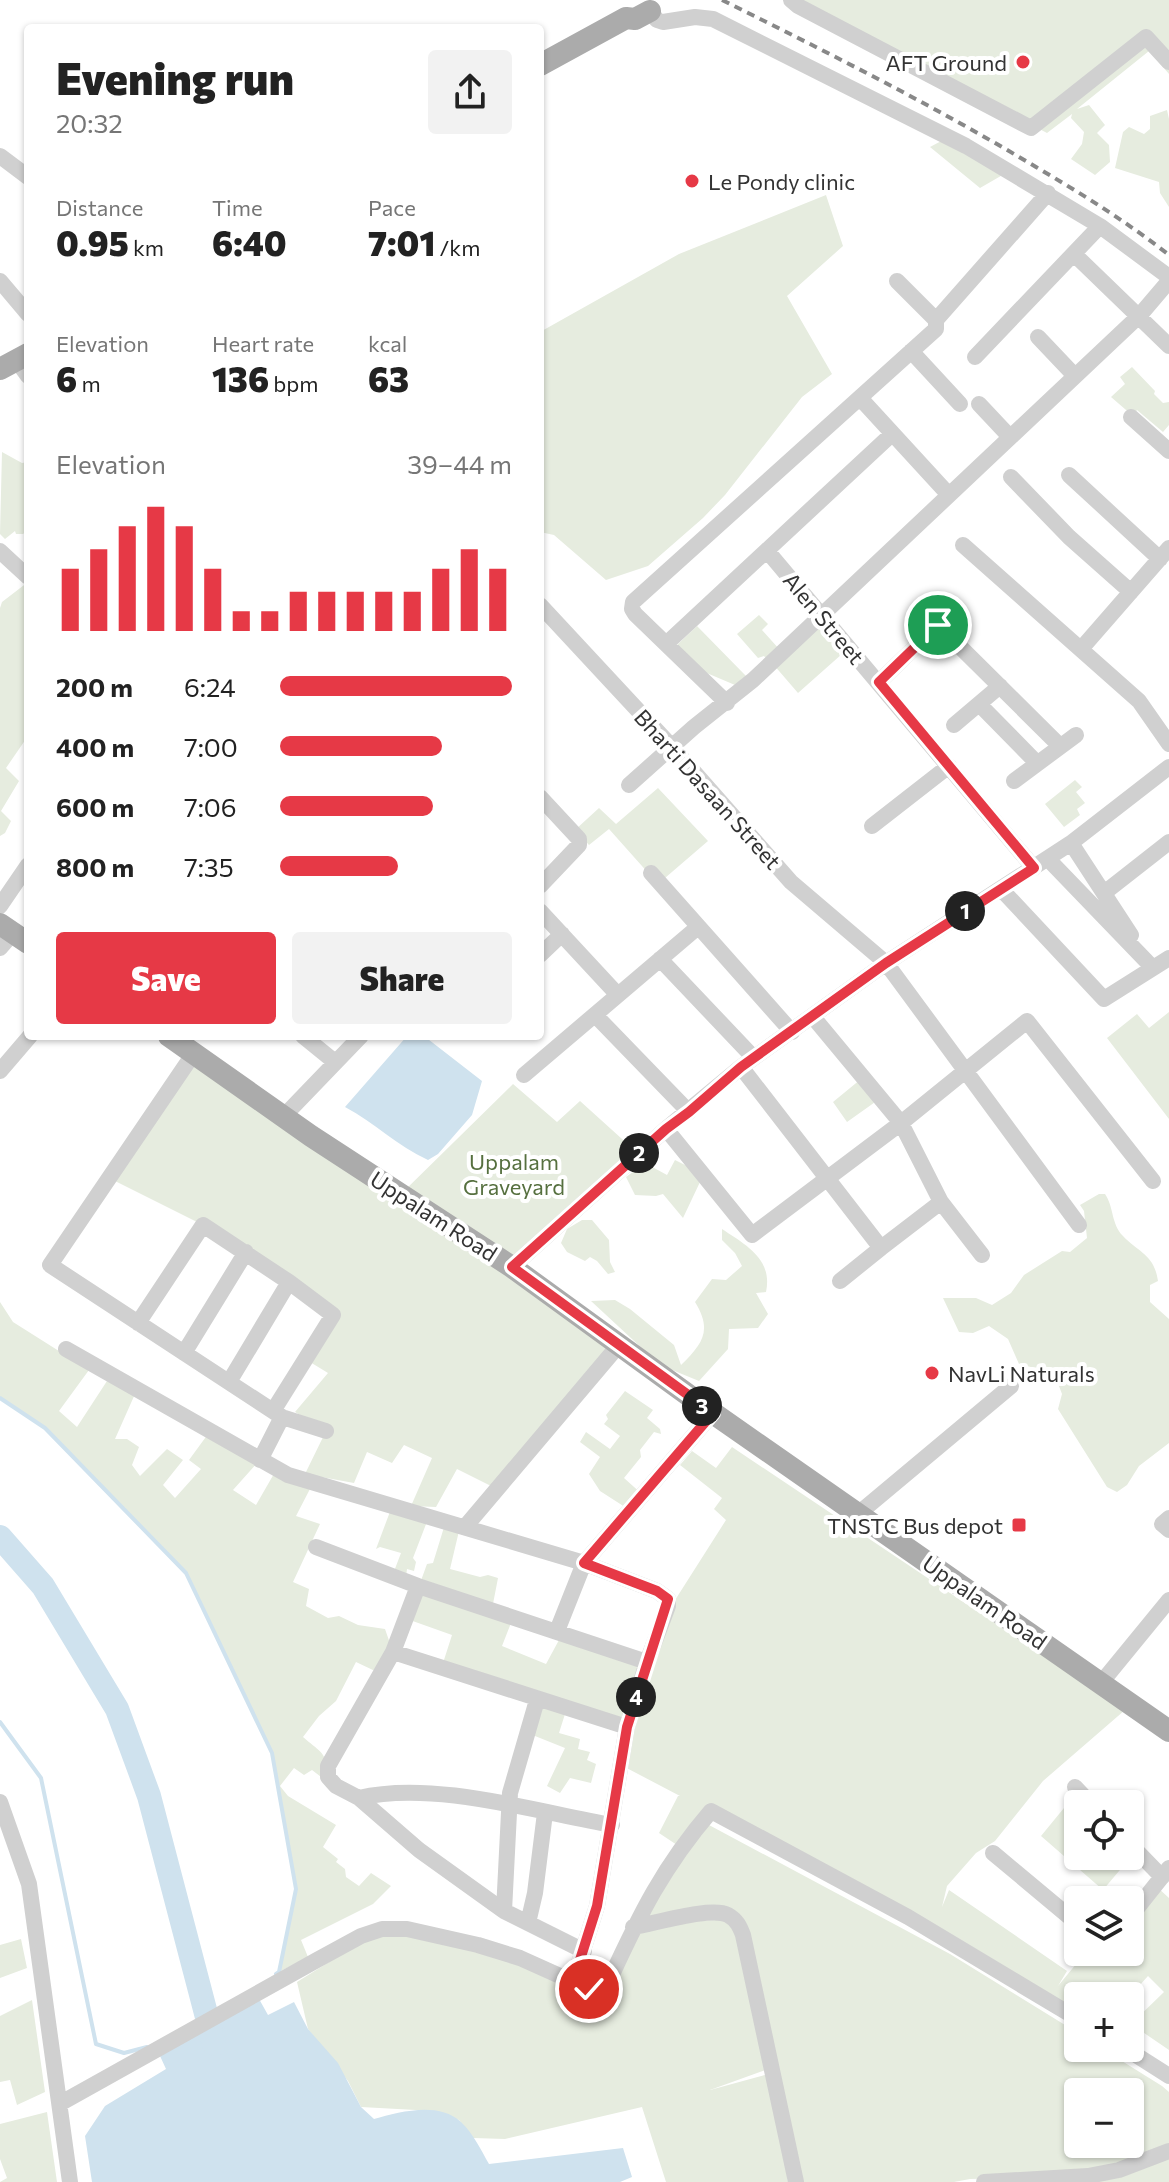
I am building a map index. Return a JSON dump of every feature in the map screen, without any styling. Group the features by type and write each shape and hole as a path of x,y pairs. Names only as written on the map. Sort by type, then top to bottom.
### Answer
{"main road":[{"path":"544,63 626,18 643,15"},
{"path":"544,78 632,28 643,15"},
{"name":"Uppalam Road","path":"175,1040 512,1267 618,1346 1169,1731"}],"street":[{"path":"791,0 1031,128 1146,37 1169,62"},
{"path":"629,785 727,703 824,615 1140,315 1169,279 1100,226 966,146 713,19 695,17 663,22 643,15"},
{"path":"0,156 24,174"},
{"path":"727,703 635,614 632,609 637,597 936,329 936,320 1048,193"},
{"path":"975,357 1100,226"},
{"path":"1075,255 1169,346"},
{"path":"0,281 24,309"},
{"path":"897,281 936,320"},
{"path":"1038,337 1075,376"},
{"path":"911,351 960,404"},
{"path":"860,398 949,495"},
{"path":"979,404 1010,437"},
{"path":"1131,417 1169,451"},
{"path":"666,644 892,434"},
{"path":"1069,475 1165,554 1081,649"},
{"path":"1011,477 1069,537 1131,592"},
{"path":"963,545 1139,701 1169,744"},
{"path":"0,551 24,573"},
{"name":"Alen Street","path":"768,552 949,766 1041,864 1153,968"},
{"name":"Bharti Dasaan Street","path":"544,612 672,747 791,882 886,963 1079,1225"},
{"path":"879,682 938,625 1060,746"},
{"path":"954,725 1000,686"},
{"path":"979,704 1037,763"},
{"path":"1014,781 1076,735"},
{"path":"872,826 949,766"},
{"path":"512,1267 666,1129 747,1062 886,963 1041,864 1169,767"},
{"path":"544,801 579,839 579,845 544,882"},
{"path":"1071,843 1153,968"},
{"path":"1104,893 1166,851"},
{"path":"0,906 24,871"},
{"path":"651,873 792,1032"},
{"path":"1001,889 1104,999 1169,958"},
{"path":"544,915 617,994"},
{"path":"524,1075 698,927"},
{"path":"544,951 562,934"},
{"path":"660,959 747,1062 827,1178 881,1248"},
{"path":"595,1015 689,1112"},
{"path":"813,1017 901,1123 941,1202 982,1255"},
{"path":"666,1129 752,1235 901,1123 1027,1021 1153,1181"},
{"path":"0,1071 27,1040"},
{"path":"308,1040 335,1062"},
{"path":"284,1116 357,1040"},
{"path":"194,1053 50,1265 278,1414 326,1431"},
{"path":"840,1281 941,1202"},
{"path":"138,1323 203,1225 333,1315 278,1414 260,1460"},
{"path":"184,1353 246,1252"},
{"path":"229,1382 289,1282"},
{"path":"465,1527 618,1346"},
{"path":"66,1349 288,1475 584,1563 657,1591 668,1599 627,1727 597,1906 573,1982"},
{"path":"858,1514 1011,1386"},
{"path":"557,1631 584,1563 713,1413"},
{"path":"1169,1518 1162,1524 1169,1530"},
{"path":"316,1547 418,1586 647,1662"},
{"path":"418,1586 393,1652 328,1766 328,1777 336,1786 359,1798 419,1850 504,1911 584,1951"},
{"path":"1101,1683 1169,1600"},
{"path":"393,1652 627,1727"},
{"path":"504,1911 508,1806 537,1700"},
{"path":"1075,1787 1078,1790"},
{"path":"359,1798 384,1792 409,1792 612,1825"},
{"path":"0,1802 29,1884 70,2182"},
{"path":"61,2103 361,1936 395,1927 478,1945 520,1958 589,1989 604,1985 610,1979 633,1927 662,1875 711,1811 908,1917 1064,2011"},
{"path":"528,1923 545,1813"},
{"path":"993,1853 1064,1912"},
{"path":"1144,1855 1166,1873 1144,1900"},
{"path":"633,1927 715,1912 730,1916 738,1923 796,2182"},
{"path":"1144,2060 1169,2076"},
{"path":"984,2182 1088,2176 1119,2170 1169,2151"}],"green space":[{"name":"AFT Ground","path":"801,0 1169,0 1169,74 1149,51 1077,109 1089,105 1105,125 1097,133 1109,145 1110,162 1095,175 1071,159 1082,144 1084,132 1071,118 1072,114 1047,133 829,19"},
{"path":"1167,110 1169,207 1160,193 1159,182 1115,168 1123,132 1129,127 1144,134 1150,129 1150,116"},
{"path":"945,139 1006,173 980,188 930,147"},
{"path":"826,195 843,246 787,296 832,374 802,397 725,495 703,518 648,566 606,580 554,535 544,533 544,330 679,254"},
{"path":"1132,367 1163,403 1169,402 1169,425 1163,432 1137,410 1133,416 1111,397 1125,384 1120,377"},
{"path":"2,452 24,463 24,533 16,534 15,531 5,539 0,534"},
{"path":"24,585 24,742 6,768 19,781 1,811 11,821 0,836 0,608 2,602"},
{"path":"759,615 768,624 762,630 780,650 768,661 764,656 758,658 737,634"},
{"path":"817,625 842,654 798,693 773,664"},
{"path":"697,626 746,676 735,685 702,671 677,645"},
{"path":"1075,780 1082,787 1076,792 1085,803 1077,809 1080,815 1064,827 1045,804"},
{"path":"658,788 708,841 658,884 609,829 589,845 575,830 599,808 616,824"},
{"path":"1169,1012 1169,1119 1107,1038 1137,1014 1149,1028"},
{"name":"Uppalam Graveyard","path":"194,1053 400,1195 513,1084 557,1122 580,1101 632,1148 509,1270 618,1346 493,1487 457,1469 436,1507 411,1506 432,1458 404,1445 392,1463 367,1452 354,1483 305,1474 326,1431 295,1412 328,1373 310,1362 333,1315 203,1225 109,1178"},
{"path":"861,1079 878,1100 847,1122 833,1102"},
{"path":"675,1160 691,1168 700,1182 683,1218 663,1194 635,1195 626,1177 645,1163 667,1175"},
{"path":"1099,1194 1105,1194 1108,1199 1119,1231 1153,1265 1158,1281 1150,1285 1150,1302 1169,1319 1169,1443 1139,1466 1127,1485 1117,1492 1107,1487 1058,1409 1062,1394 1054,1373 1019,1364 1008,1339 989,1326 973,1333 959,1332 943,1298 976,1298 992,1305 1011,1293 1024,1275 1062,1251 1070,1252 1087,1238 1084,1211 1080,1205"},
{"path":"582,1220 592,1220 609,1240 610,1262 615,1272 608,1274 590,1257 585,1261 567,1252 561,1243 567,1229"},
{"path":"722,1229 748,1247 761,1262 767,1280 766,1292 756,1293 768,1314 758,1328 729,1329 728,1349 699,1381 660,1365 591,1301 615,1300 630,1309 674,1345 681,1365 703,1336 703,1321 695,1302 712,1279 726,1280 742,1266 722,1240"},
{"path":"0,1302 13,1322 89,1370 59,1411 77,1427 107,1381 135,1394 115,1439 127,1439 139,1447 132,1465 140,1476 167,1449 183,1460 163,1485 175,1498 201,1469 189,1460 208,1434 257,1463 233,1490 256,1505 275,1472 311,1487 296,1516 320,1524 293,1582 309,1589 306,1606 328,1618 339,1616 358,1625 385,1629 393,1652 375,1671 356,1662 336,1701 303,1737 325,1759 325,1780 312,1770 304,1775 294,1768 280,1786 288,1796 336,1825 323,1847 338,1859 336,1862 345,1869 346,1877 359,1886 371,1873 391,1886 373,1904 301,1940 308,1957 279,1972 296,1889 272,1753 186,1573 45,1428 0,1398"},
{"path":"625,1391 653,1410 647,1418 660,1429 661,1434 654,1432 640,1450 641,1457 624,1478 643,1495 628,1509 600,1491 589,1474 600,1457 580,1442 586,1432 610,1449 620,1436 604,1424 608,1419 606,1415"},
{"path":"732,1447 1125,1710 1043,1781 995,1841 976,1853 947,1886 942,1907 949,1890 1067,1971 1058,1986 1074,1966 1144,1966 1144,1901 1157,1887 1169,1898 1169,2050 1144,2033 1144,2011 1164,1992 1148,1976 1143,1982 1064,1982 1064,2011 711,1812 677,1845 659,1833 680,1796 619,1764 627,1726 443,1663 452,1635 407,1619 427,1564 433,1563 445,1524 459,1531 450,1569 498,1578 492,1609 511,1623 502,1646 546,1664 559,1640 646,1662 663,1619 726,1520 714,1509 722,1498 680,1465 692,1451 716,1468"},
{"path":"391,1509 428,1519 413,1558 416,1562 414,1571 407,1569 406,1577 393,1574 401,1553 380,1547 376,1549"},
{"path":"537,1700 565,1714 559,1733 580,1739 578,1749 590,1752 587,1760 596,1764 591,1783 570,1778 560,1793 547,1786 565,1748 530,1734"},
{"path":"1064,1808 1064,1856 1041,1836"},
{"path":"709,1825 950,1954 1064,2024 1064,2062 1123,2062 1162,2086 1169,2092 1169,2182 1047,2182 1088,2176 954,2182 799,2182 740,1919 643,1923 690,1845"},
{"path":"1080,1870 1120,1870 1106,1886 1098,1886"},
{"path":"715,1912 738,1923 771,2068 710,2090 772,2073 788,2182 666,2182 642,2107 505,2139 473,2138 459,2120 434,2111 361,2107 348,2081 308,2029 297,1982 382,1929 478,1945 598,1988 633,1927"},
{"path":"21,1939 27,1968 0,1978 0,1945"},
{"path":"32,2000 45,2092 17,2105 10,2080 0,2082 0,2016"},
{"path":"47,2112 57,2182 0,2182 7,2178 0,2159 0,2124"}],"water":[{"path":"404,1040 429,1040 482,1081 472,1115 438,1154 428,1160 345,1107"},
{"path":"254,1990 268,2015 294,2002 308,2029 338,2063 361,2107 374,2119 419,2110 452,2116 469,2131 489,2164 623,2148 632,2177 620,2182 92,2182 85,2136 105,2106 166,2069 155,2045"}],"waterway":[{"path":"0,1398 45,1428 186,1573 272,1753 296,1889 279,1972 276,1974"},
{"path":"0,1537 43,1586 117,1709 149,1796 214,2044"},
{"path":"0,1722 41,1778 96,2044 124,2053 147,2047"}],"railway":[{"path":"722,0 881,80 998,144 1104,209 1169,255"}],"place":[{"name":"AFT Ground","path":"1023,62"},
{"name":"Le Pondy clinic","path":"692,181"},
{"name":"NavLi Naturals","path":"932,1373"},
{"name":"TNSTC Bus depot","path":"1019,1525"}],"route":[{"path":"589,1989 573,1982 597,1906 627,1727 668,1599 657,1591 584,1563 713,1413 512,1267 666,1129 753,1057 886,963 1034,868 879,682 938,625"}]}
